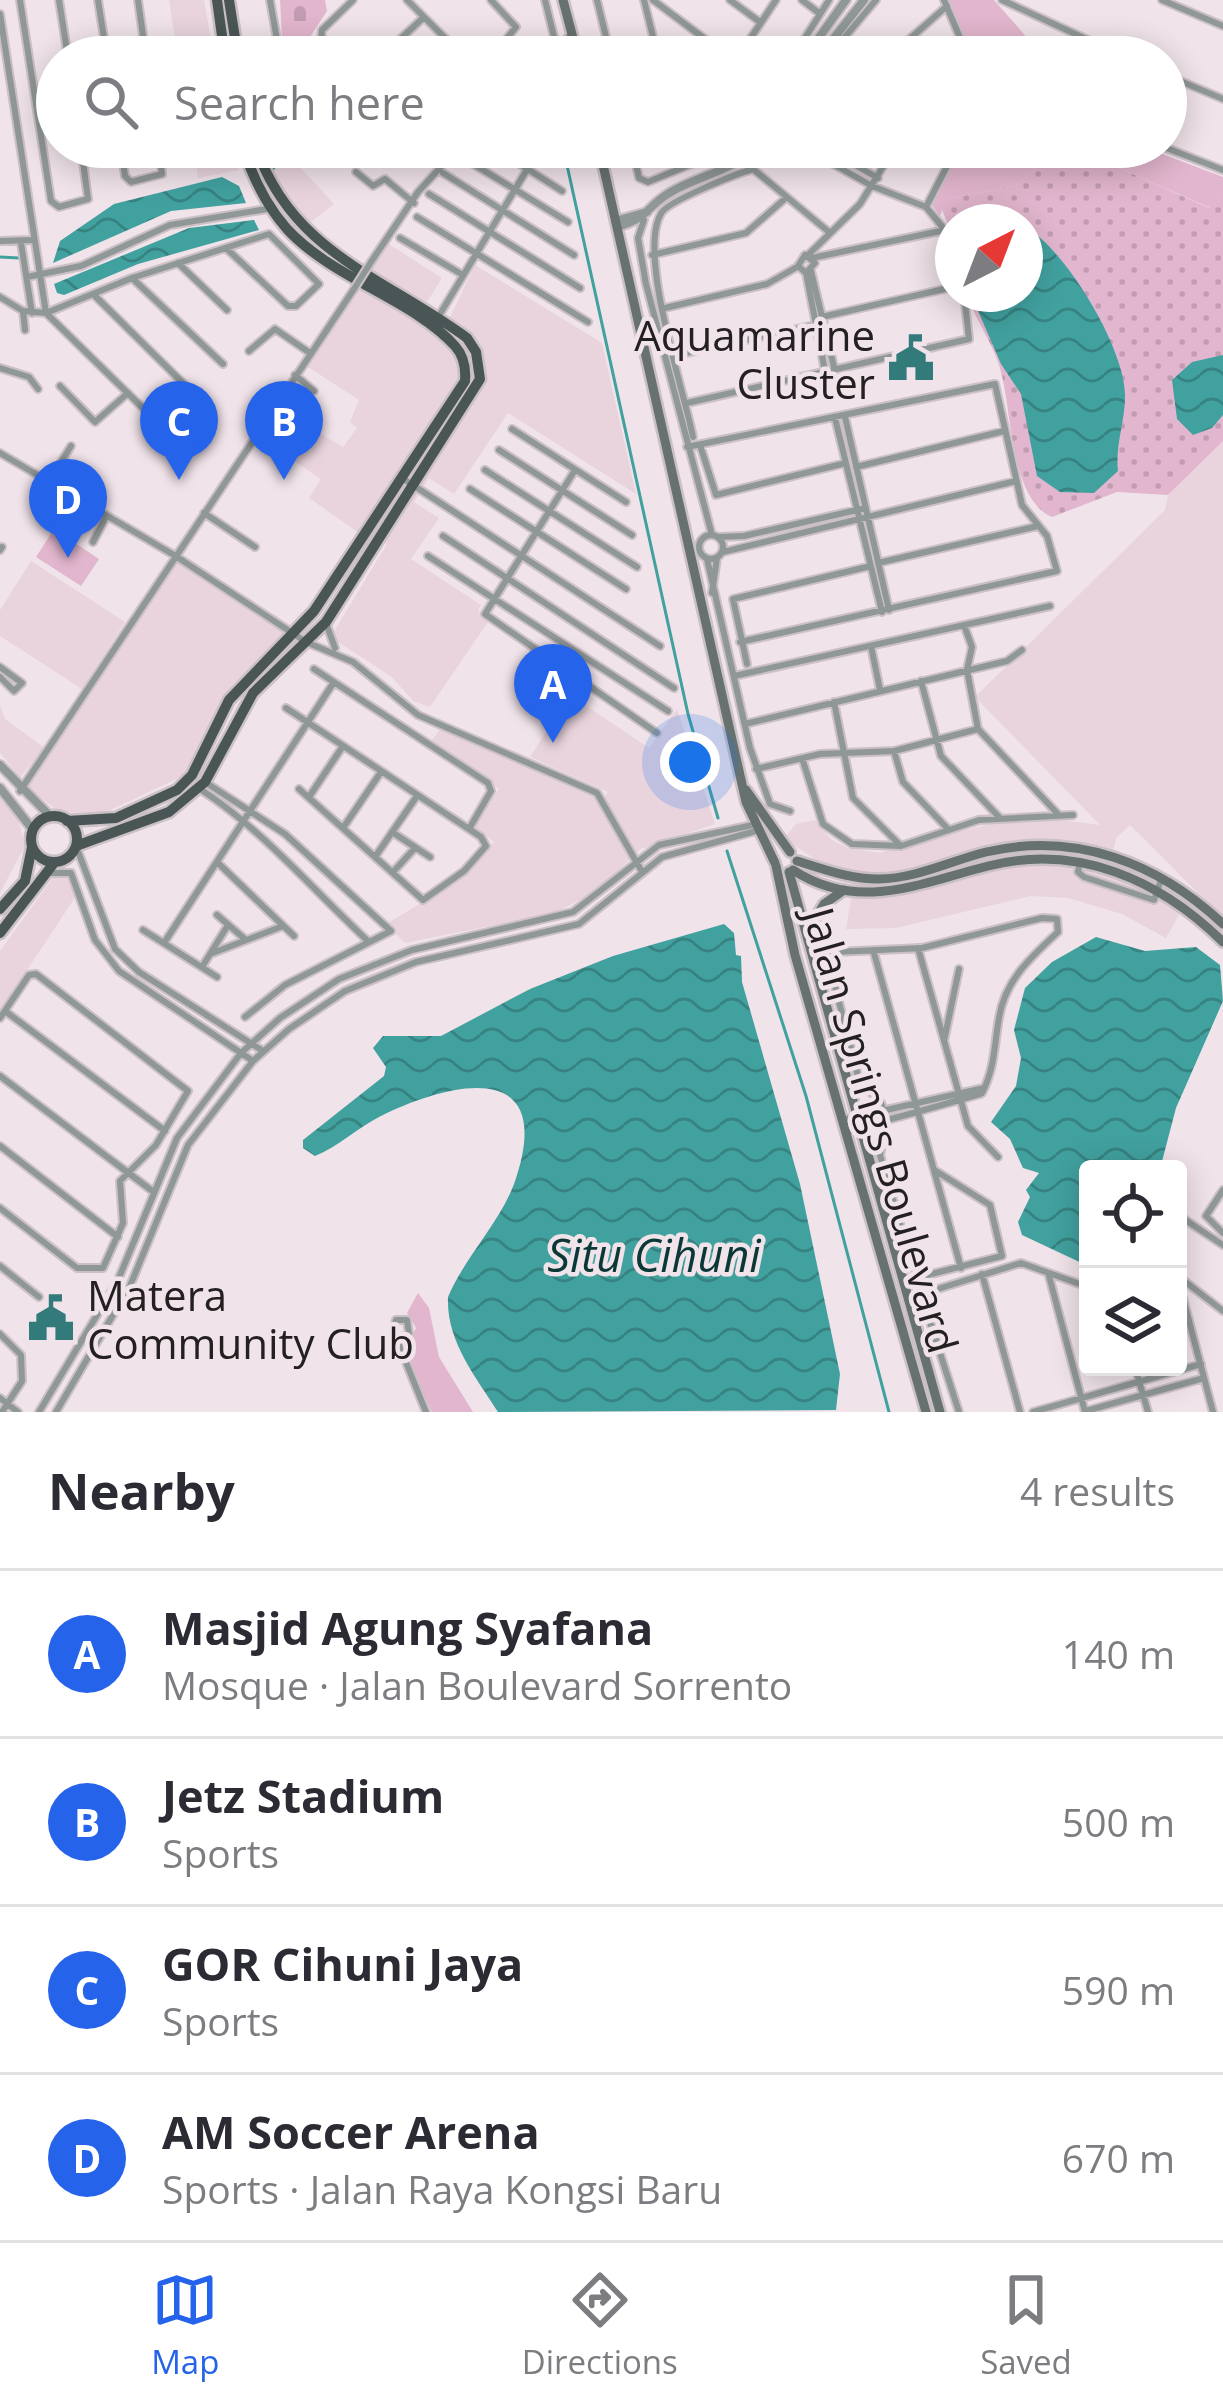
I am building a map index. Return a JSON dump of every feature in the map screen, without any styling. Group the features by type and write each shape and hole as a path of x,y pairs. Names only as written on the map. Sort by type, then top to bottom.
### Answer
{"main road":[{"path":"217,0 222,36"},
{"path":"229,0 235,36"},
{"path":"563,0 573,36"},
{"path":"32,847 43,860 65,860 76,846 155,819 202,785 253,693 305,634 463,386 466,368 454,345 315,254 277,207 255,168"},
{"path":"0,909 25,880 33,830 51,817 68,821 116,818 177,790 204,759 237,688 326,622 480,379 476,352 467,338 341,259 277,207 263,168"},
{"path":"604,168 680,527 743,786 755,828 776,864"},
{"path":"358,546 370,553"},
{"path":"743,786 796,866"},
{"path":"68,821 75,830 76,846"},
{"path":"755,828 771,831"},
{"path":"776,864 885,879 1003,849 1058,846 1124,859 1162,876 1223,924"},
{"path":"776,864 780,853 844,890 912,890 1017,860 1080,862 1159,889 1223,942"},
{"path":"0,933 54,862"},
{"name":"Jalan Springs Boulevard","path":"776,864 926,1412"},
{"name":"Jalan Springs Boulevard","path":"796,866 794,886 806,933 910,1280 909,1298 940,1412"},
{"path":"781,887 794,886"},
{"path":"806,933 824,904 844,890"}],"street":[{"path":"20,0 36,100"},
{"path":"59,0 65,36"},
{"path":"98,0 104,36"},
{"path":"138,0 143,36"},
{"path":"270,0 276,36"},
{"path":"322,36 322,30 353,0"},
{"path":"407,0 444,36"},
{"path":"491,0 516,31 511,36"},
{"path":"545,0 554,36"},
{"path":"598,0 606,36"},
{"path":"648,0 654,36"},
{"path":"648,0 702,36"},
{"path":"730,0 760,22"},
{"path":"749,36 776,0"},
{"path":"802,0 819,13"},
{"path":"806,36 830,0"},
{"path":"820,36 846,0"},
{"path":"836,36 864,0"},
{"path":"846,36 876,0"},
{"path":"1162,0 1223,26"},
{"path":"1003,1 1079,36"},
{"path":"911,36 946,3 960,36"},
{"path":"0,14 46,313 149,415"},
{"path":"403,36 424,16"},
{"path":"569,36 572,33"},
{"path":"1187,84 1223,99"},
{"path":"1187,156 1223,170"},
{"path":"47,168 52,201 61,207 89,195 84,168"},
{"path":"125,168 127,181 161,174 161,168"},
{"path":"20,791 371,262 444,168"},
{"path":"484,168 568,222"},
{"path":"637,168 639,178 647,182 691,168"},
{"path":"712,592 720,555 707,527 638,238 646,216 670,192 728,168"},
{"path":"846,168 926,207 935,218"},
{"path":"855,168 878,184"},
{"path":"830,369 808,272 810,257 878,184 885,168"},
{"path":"926,207 946,168"},
{"path":"437,319 528,169 562,191"},
{"path":"829,232 760,173 747,170 666,207 656,226 652,255 696,441 715,494 846,463"},
{"path":"356,172 373,186 385,179 414,202"},
{"path":"443,173 574,255"},
{"path":"429,194 580,288"},
{"path":"652,255 746,232 787,197"},
{"path":"27,278 81,266 170,225 277,207"},
{"path":"616,224 646,216"},
{"path":"417,217 588,322"},
{"path":"798,266 799,259 935,232"},
{"path":"0,297 28,312 46,313 132,278 271,234 319,280 296,306 284,304 228,250"},
{"path":"400,238 463,274"},
{"path":"0,241 33,240"},
{"path":"21,243 27,278 25,330"},
{"path":"178,263 227,310"},
{"path":"665,308 767,284 798,266"},
{"path":"798,266 808,272"},
{"path":"132,278 223,364"},
{"path":"676,356 935,292"},
{"path":"94,295 191,391"},
{"path":"687,404 969,339 966,312"},
{"path":"249,351 275,329 310,353"},
{"path":"0,368 28,377 38,389"},
{"path":"295,376 314,391"},
{"path":"687,447 696,441 845,417 995,385 1022,505 1048,536 1056,574 740,642"},
{"path":"60,386 95,422 128,393"},
{"path":"845,417 862,513"},
{"path":"835,418 885,611"},
{"path":"512,429 626,502"},
{"path":"856,467 1004,431"},
{"path":"48,483 71,446"},
{"path":"499,450 632,535"},
{"path":"0,453 342,655 418,715 597,793 641,871"},
{"path":"485,470 637,567"},
{"path":"575,470 486,617 657,734"},
{"path":"402,478 660,646"},
{"path":"790,812 770,804 756,769 707,559 699,548 712,536 862,513 1016,481"},
{"path":"470,489 626,589"},
{"path":"204,513 255,548"},
{"path":"707,559 862,513"},
{"path":"93,542 106,517"},
{"path":"746,664 731,606 734,598 1039,525"},
{"path":"443,536 674,688"},
{"path":"428,556 668,711"},
{"path":"734,676 1050,605"},
{"path":"326,622 328,639 342,655"},
{"path":"964,625 972,647 967,670 978,729 1059,815"},
{"path":"871,646 880,691"},
{"path":"745,724 1007,661 1022,650"},
{"path":"0,667 22,682 14,691 0,677"},
{"path":"314,669 488,783 491,791 469,829"},
{"path":"921,681 934,740 946,763 999,817"},
{"path":"164,943 334,682"},
{"path":"834,702 854,798 901,846"},
{"path":"286,708 481,837 484,850 423,900 299,789"},
{"path":"756,769 802,758 894,752 978,729"},
{"path":"309,797 343,746"},
{"path":"894,752 903,782 949,830"},
{"path":"802,758 818,814 831,834 852,844 901,846 999,817 1072,814"},
{"path":"0,766 51,817"},
{"path":"344,828 381,772"},
{"path":"202,785 285,834 391,931 285,985 245,1018"},
{"path":"0,788 33,830"},
{"path":"375,856 417,796"},
{"path":"248,815 264,844 369,943"},
{"path":"39,1412 97,1322 151,1190 201,1101 251,1043 308,998 394,956 450,939 557,918 594,901 635,860 678,838 755,828"},
{"path":"56,1412 130,1286 159,1206 212,1108 263,1051 315,1009 398,969 453,952 561,932 600,911 641,871 680,850 755,828"},
{"path":"392,832 430,857"},
{"path":"76,846 106,935 127,962 263,1051"},
{"path":"392,873 416,848"},
{"path":"217,862 295,936"},
{"path":"45,873 71,873 95,940 119,971 253,1060"},
{"path":"1159,889 1162,876"},
{"path":"217,915 247,941"},
{"path":"846,1119 887,1120 960,1100 984,1088 995,1065 998,1021 1009,985 1058,932 1060,922 1042,917 918,949 835,952 827,963 859,1080 884,1109 887,1120 880,1155 910,1280 1002,1256 990,1205 934,1169"},
{"path":"557,918 561,932"},
{"path":"202,968 228,925"},
{"path":"210,954 283,926"},
{"path":"143,930 217,977"},
{"path":"450,939 453,952"},
{"path":"918,949 973,1134 998,1156"},
{"path":"874,953 961,1268"},
{"path":"394,956 398,969"},
{"path":"944,1042 959,969"},
{"path":"0,1208 86,1271 104,1268 123,1213 118,1189 127,1172 165,1131 188,1091 36,974 29,975 2,1014 165,1131"},
{"path":"146,991 153,981"},
{"path":"0,1076 151,1190"},
{"path":"849,1132 884,1109 984,1088"},
{"path":"201,1101 212,1108"},
{"path":"0,1146 118,1237"},
{"path":"1223,1190 1205,1213 1223,1233"},
{"path":"146,1201 159,1206"},
{"path":"1187,1222 1223,1245"},
{"path":"909,1298 1022,1263 1079,1284"},
{"path":"0,1266 39,1297"},
{"path":"982,1274 1021,1412"},
{"path":"1049,1276 1084,1412 1204,1378"},
{"path":"1187,1283 1223,1311"},
{"path":"921,1294 959,1412"},
{"path":"1187,1313 1213,1412"},
{"path":"0,1334 18,1349 22,1381 5,1408"},
{"path":"400,1337 403,1364 426,1412"},
{"path":"1033,1412 1201,1364"},
{"path":"1138,1376 1148,1412"},
{"path":"0,1398 5,1408 18,1412"}],"shaded area":[{"path":"169,0 204,0 210,36 175,36"},
{"path":"196,168 239,170 198,178"},
{"path":"275,168 301,168 334,204 308,224 270,174"},
{"path":"387,243 442,278 427,302 450,317 475,265 602,343 636,494 508,413 454,494 429,478 414,502 439,518 411,559 481,605 478,610 488,622 430,707 413,701 392,677 335,640 333,633 387,544 359,533 309,498 321,479 259,438 277,408 343,447 357,428 350,422 359,400 305,365"},
{"path":"1223,441 1223,918 1130,825 1116,838 1109,872 1184,906 1166,938 1122,914 1068,898 1031,896 896,928 846,929 855,874 821,863 795,846 785,837 796,824 815,820 832,840 879,853 1001,821 1044,818 1100,825 975,697 1165,510 1168,495"},
{"path":"31,561 125,622 82,689 0,636 0,610"},
{"path":"176,561 287,634 233,684 218,705 203,751 183,776 104,813 60,812 27,788"},
{"path":"570,695 649,748 677,709 715,824 641,849 595,892 555,913 405,943 386,924 460,880 494,842 473,825 499,789 430,743 441,728 452,732 593,797 599,805 608,792 530,757"},
{"path":"0,706 5,719 45,748 20,777 0,753"},
{"path":"0,794 17,814 25,846 0,893"},
{"path":"55,875 70,879 76,896 0,1011 0,951"}],"green space":[{"path":"280,0 325,0 327,11 311,36 282,36"},
{"path":"945,0 994,0 1026,36 961,36"},
{"path":"1187,163 1223,177 1223,198 1210,208 1120,168 1187,168"},
{"path":"945,168 1038,168 1015,186 946,199 944,204 935,204 935,209 928,200"},
{"path":"1038,168 1120,168 1209,208 1223,198 1223,441 1168,495 1117,492 1052,517 1038,507 1020,471 998,362 974,312 1043,312 1043,204 943,204 946,199 1015,186"},
{"path":"54,529 99,559 81,586 36,557"},
{"path":"418,1293 429,1308 439,1357 473,1412 432,1412 403,1352 416,1328 407,1313"}],"water":[{"path":"222,177 239,186 246,203 171,211 53,263 60,241 114,204"},
{"path":"254,220 259,230 138,264 64,295 57,293 54,284 189,228"},
{"path":"1043,240 1090,302 1123,376 1118,471 1094,493 1060,492 1037,476 1021,394 1001,364 978,312 1043,312"},
{"path":"1223,355 1223,415 1212,428 1193,435 1177,419 1172,380 1192,362"},
{"name":"Situ Cihuni","path":"724,924 734,933 736,955 741,956 742,982 800,1184 840,1374 836,1410 498,1412 457,1343 448,1297 514,1184 524,1144 522,1115 511,1098 492,1089 438,1094 379,1117 315,1156 303,1148 303,1140 384,1076 386,1067 373,1048 383,1036 441,1036 530,989 613,956"},
{"path":"1096,937 1145,951 1196,947 1220,965 1223,1001 1176,1108 1162,1160 1079,1160 1079,1262 1022,1235 1018,1222 1030,1197 1026,1190 1039,1173 1023,1168 1010,1139 991,1122 1016,1086 1021,1058 1014,1030 1025,988 1052,962"}],"waterway":[{"path":"271,172 274,168"},
{"path":"568,168 688,714 718,818"},
{"path":"0,257 19,258"},
{"path":"727,851 806,1096 889,1412"}],"place":[{"name":"Aquamarine Cluster","path":"911,358"},
{"name":"GOR Cihuni Jaya","path":"179,480"},
{"name":"Jetz Stadium","path":"284,480"},
{"name":"AM Soccer Arena","path":"68,558"},
{"name":"Masjid Agung Syafana","path":"553,743"},
{"name":"Matera Community Club","path":"51,1318"}]}
